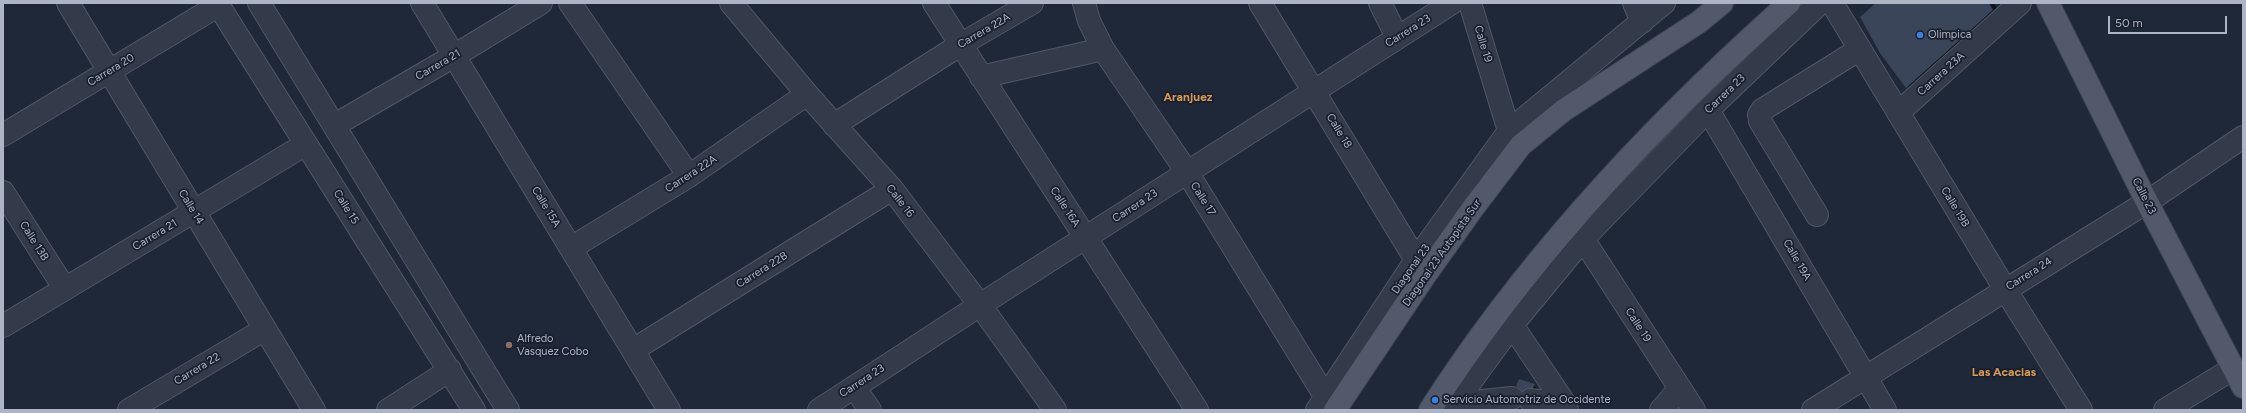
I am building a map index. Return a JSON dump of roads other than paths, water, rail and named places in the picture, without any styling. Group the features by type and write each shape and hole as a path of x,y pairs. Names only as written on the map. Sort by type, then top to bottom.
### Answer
{"main road":[{"name":"Diagonal 23 Autopista Sur","path":"1325,405 1426,274 1473,208 1515,138 1564,110 1699,22 1722,3"},
{"name":"Carrera 23","path":"1577,231 1647,140 1729,56 1789,3"},
{"name":"Calle 23","path":"2048,3 2147,202 2238,378"},
{"path":"1430,410 1467,352 1577,231"}],"street":[{"name":"Calle 14","path":"68,3 314,410"},
{"path":"259,3 508,410"},
{"name":"Calle 15A","path":"422,3 669,410"},
{"name":"Carrera 21","path":"335,125 454,56 540,3"},
{"path":"570,3 690,176"},
{"name":"Calle 16","path":"731,3 807,94 892,189 980,304 1055,410"},
{"name":"Calle 16A","path":"934,3 1084,238 1197,410"},
{"name":"Carrera 22A","path":"834,125 960,45 1032,3"},
{"name":"Calle 17","path":"1084,3 1089,21 1104,49 1187,172 1325,405"},
{"name":"Calle 18","path":"1260,3 1416,260"},
{"path":"1380,3 1397,37"},
{"name":"Carrera 23","path":"819,410 980,304 1452,3"},
{"name":"Calle 19","path":"1470,3 1515,138"},
{"path":"1515,138 1638,12 1664,3"},
{"name":"Carrera 23","path":"1577,231 1708,110 1820,3"},
{"name":"Calle 19B","path":"1832,3 2005,289 2081,410"},
{"name":"Carrera 23A","path":"1898,113 2020,3"},
{"name":"Carrera 20","path":"3,135 218,4"},
{"name":"Calle 15","path":"218,4 474,410"},
{"path":"981,77 1104,49"},
{"path":"1817,215 1760,121 1759,115 1762,110 1796,87 1860,49"},
{"name":"Carrera 22A","path":"570,248 690,176 807,94"},
{"name":"Calle 19A","path":"1708,110 1885,410"},
{"name":"Carrera 24","path":"1814,410 2005,289 2147,202 2243,137"},
{"name":"Diagonal 23","path":"1325,405 1416,260 1515,138"},
{"name":"Carrera 21","path":"3,326 306,144"},
{"name":"Carrera 22B","path":"633,350 892,189"},
{"name":"Calle 13B","path":"3,192 64,290"},
{"path":"1452,407 1512,325 1577,231"},
{"name":"Calle 19","path":"1577,231 1694,410"},
{"path":"1512,325 1566,407"},
{"name":"Carrera 22","path":"129,410 265,329"},
{"path":"388,410 450,370"},
{"path":"2165,410 2238,378"},
{"path":"854,387 870,410"},
{"path":"1661,410 1680,388"},
{"path":"1452,407 1521,399 1566,407"}],"place":[{"name":"Olimpica","path":"1920,35"},
{"name":"Alfredo Vasquez Cobo","path":"509,345"},
{"name":"Servicio Automotriz de Occidente","path":"1435,400"}],"district":[{"name":"Aranjuez","path":"1188,97"},
{"name":"Las Acacias","path":"2004,372"}]}
